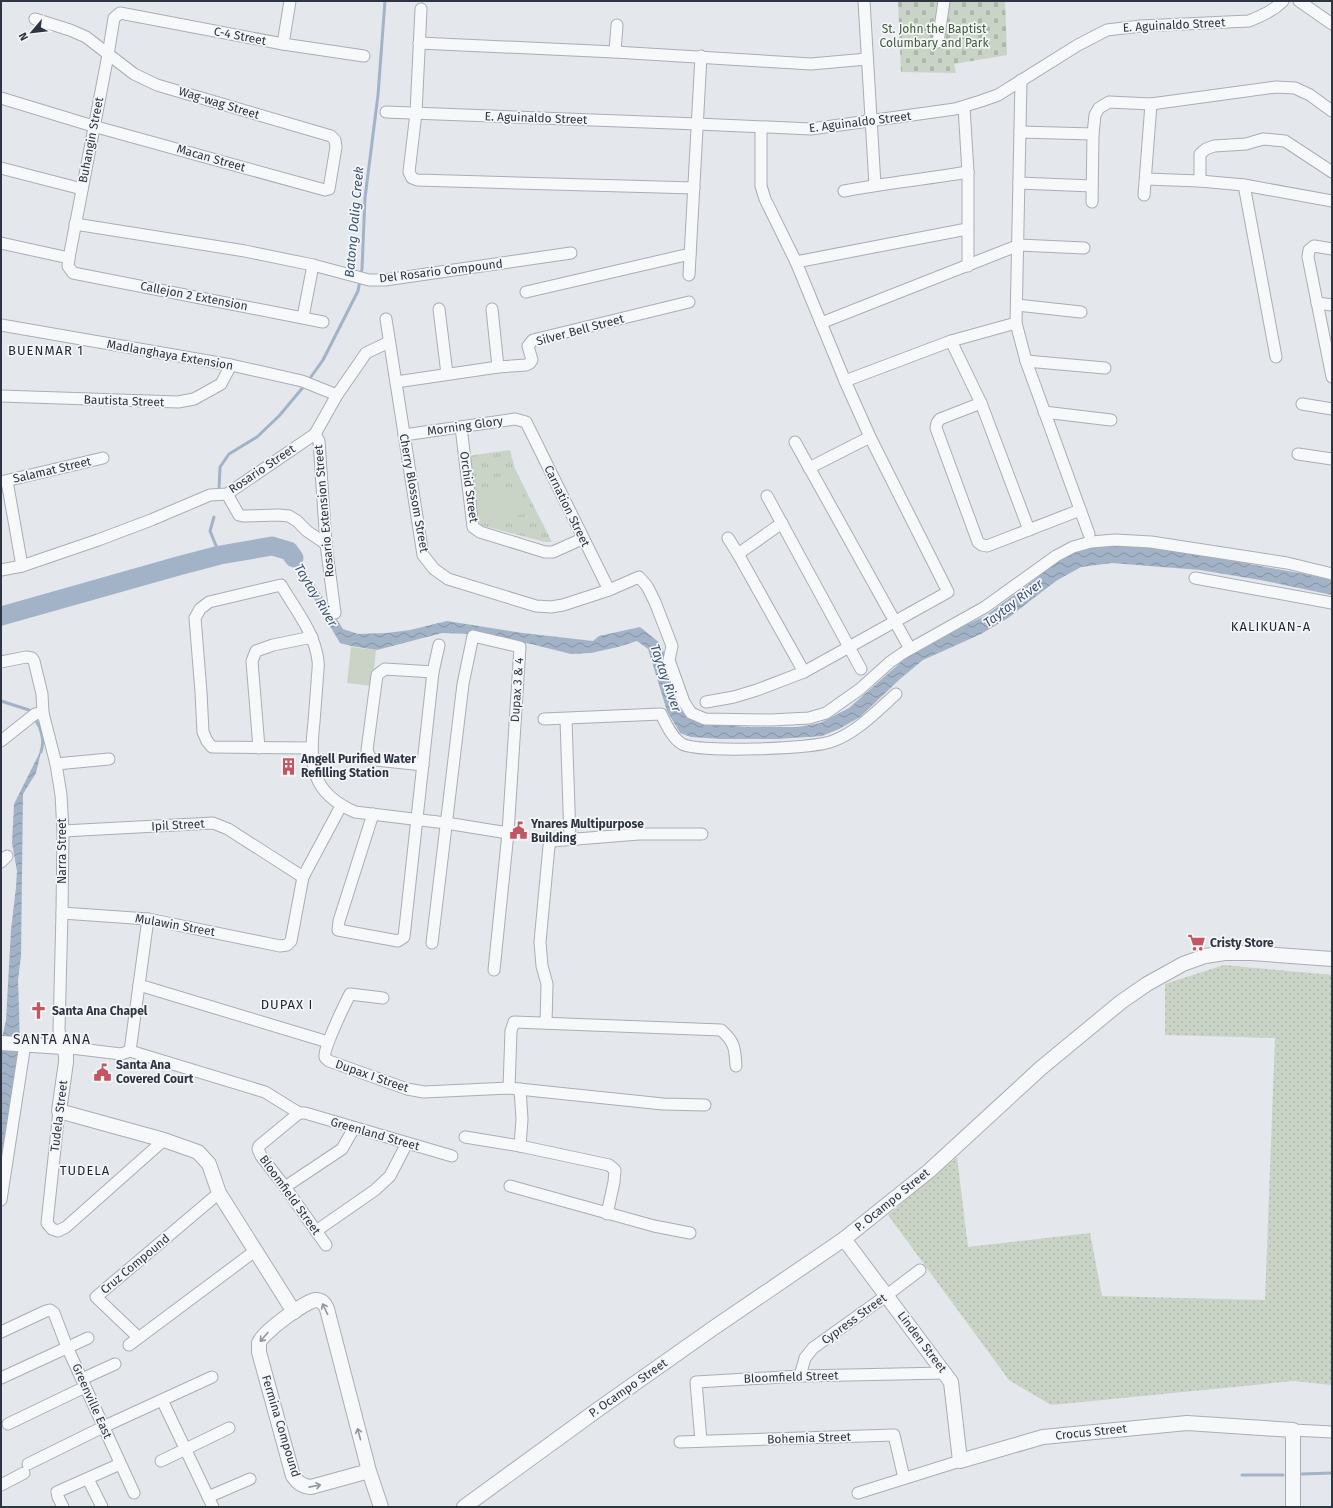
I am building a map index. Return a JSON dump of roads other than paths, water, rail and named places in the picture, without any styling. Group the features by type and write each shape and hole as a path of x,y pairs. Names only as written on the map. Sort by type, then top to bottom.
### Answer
{"street":[{"path":"283,44 290,1"},
{"path":"864,1 875,184"},
{"path":"938,42 944,1"},
{"name":"E. Aguinaldo Street","path":"386,112 811,129 964,107 998,95 1078,45 1107,30 1141,26 1249,21 1263,16 1283,1"},
{"path":"1299,1 1332,24"},
{"path":"421,9 416,113 409,172 412,178 417,180 694,188"},
{"name":"C-4 Street","path":"117,15 120,13 283,44 364,56"},
{"name":"Buhangin Street","path":"68,262 114,18 117,15"},
{"name":"Wag-wag Street","path":"35,19 70,30 86,37 134,74 157,85 331,136 335,140 336,147 329,189"},
{"path":"615,52 617,25"},
{"path":"419,43 701,56 810,64 867,59"},
{"path":"689,275 701,56"},
{"path":"1021,80 1019,246 1016,323 1026,360 1089,534"},
{"path":"1092,202 1093,134 1095,115 1099,108 1109,102 1151,104 1276,87 1294,88 1305,93 1332,111"},
{"name":"Macan Street","path":"1,98 94,126 325,190 329,189"},
{"path":"1144,195 1151,104"},
{"path":"964,107 968,172 968,266"},
{"path":"706,702 734,697 757,690 804,672 948,592 870,437 796,262 765,198 761,186 761,128"},
{"path":"1020,132 1093,134"},
{"path":"1200,181 1200,154 1206,149 1214,146 1246,144 1263,139 1285,141 1332,172"},
{"path":"1,168 82,189"},
{"path":"844,191 875,184 934,178 968,172"},
{"path":"1146,179 1200,181 1244,185 1332,201"},
{"path":"1019,183 1092,186"},
{"path":"1244,185 1276,357"},
{"name":"Del Rosario Compound","path":"76,224 245,251 313,265 369,280 385,280 571,253"},
{"path":"796,262 967,229"},
{"name":"Callejon 2 Extension","path":"1,243 68,262 72,272 323,322"},
{"path":"821,323 1019,246 1084,248"},
{"path":"1332,249 1314,246 1309,250 1308,257 1330,358 1332,377"},
{"path":"526,292 690,254"},
{"path":"303,318 313,265"},
{"name":"Silver Bell Street","path":"396,382 498,367 530,364 532,360 528,346 533,340 689,302"},
{"path":"1317,303 1332,305"},
{"path":"1017,305 1081,312"},
{"path":"439,309 448,374"},
{"path":"492,309 498,367"},
{"name":"Cherry Blossom Street","path":"386,319 423,555 434,569 448,579 536,606 551,608 608,590 639,577 647,586 655,602 672,646 669,660 684,702 691,714 705,720 771,720 809,718 826,712 860,689 890,662 903,653 985,607 1056,556 1073,547 1091,542 1115,540 1151,542 1287,564 1332,574"},
{"path":"845,380 952,341 1016,323"},
{"name":"Madlanghaya Extension","path":"1,325 231,365 307,382 337,395"},
{"path":"952,341 981,403 1029,530"},
{"name":"Rosario Street","path":"1,570 22,566 151,520 210,495 227,494 315,434 337,395 366,353 389,342"},
{"path":"1026,360 1105,368"},
{"name":"Bautista Street","path":"1,396 178,402 194,399 221,384 231,365"},
{"path":"981,403 940,419 936,428 978,542 987,546 1080,510"},
{"path":"1302,404 1332,409"},
{"path":"1044,412 1111,420"},
{"name":"Morning Glory","path":"404,435 515,419 526,422"},
{"name":"Carnation Street","path":"526,422 608,590"},
{"name":"Orchid Street","path":"461,427 473,527 480,532 545,552 554,552 582,538"},
{"name":"Rosario Extension Street","path":"315,434 319,441 326,544 335,613"},
{"path":"809,468 870,437"},
{"path":"795,442 908,645"},
{"path":"1298,454 1332,458"},
{"name":"Salamat Street","path":"4,481 103,458"},
{"path":"4,481 22,566"},
{"path":"227,494 239,515 289,516 298,521 307,530 326,544"},
{"path":"767,496 861,669"},
{"path":"738,554 782,523"},
{"path":"728,538 804,672"},
{"path":"1195,578 1332,603"},
{"path":"311,748 212,747 207,741 203,732 195,618 200,609 209,602 281,585 312,637 318,662 311,748 314,772 320,786 341,806 355,812 446,823 508,833"},
{"name":"Dupax 3 & 4","path":"432,943 463,684 473,636 520,648 508,833 494,970"},
{"path":"259,748 252,661 256,651 273,645 312,637"},
{"path":"373,814 339,921 338,930 398,941 404,937 433,672 439,645"},
{"name":"Narra Street","path":"1,662 26,657 32,658 35,664 42,694 35,716 56,764 61,795 63,831 59,1030 63,1047"},
{"path":"422,765 376,760 370,758 367,750 377,675 385,669 433,672"},
{"path":"544,719 661,714 675,738 680,743 689,746 724,748 788,747 833,741 850,732 896,694"},
{"path":"1,740 35,716"},
{"path":"566,718 570,839"},
{"path":"56,764 109,759"},
{"path":"303,877 341,806"},
{"name":"Ipil Street","path":"63,831 213,823 228,830 303,877"},
{"path":"546,1023 547,984 542,966 540,942 549,846 552,841 639,834 702,834"},
{"name":"Mulawin Street","path":"62,913 148,919 280,946 291,941 303,877"},
{"path":"130,1051 148,919"},
{"name":"P. Ocampo Street","path":"464,1507 712,1329 844,1239 929,1171 1041,1068 1065,1048 1121,1002 1160,977 1183,964 1205,956 1225,953 1251,953 1332,960"},
{"path":"139,984 328,1042 350,994 383,998"},
{"path":"509,1088 511,1031 514,1022 721,1030 730,1038 735,1048 736,1066"},
{"name":"Dupax I Street","path":"328,1042 325,1056 329,1061 407,1089 424,1092 509,1088 663,1104 705,1105"},
{"path":"1,1043 63,1047 121,1054 130,1051 266,1092 299,1113"},
{"path":"1,1200 23,1044"},
{"name":"Tudela Street","path":"63,1047 66,1054 66,1062 59,1111 47,1223 52,1229 58,1231 66,1227 164,1140"},
{"path":"520,1089 522,1119 520,1146"},
{"path":"59,1111 164,1140 198,1152 209,1164 219,1193 294,1312 316,1300 325,1304 369,1472 381,1507"},
{"name":"Greenland Street","path":"299,1113 305,1113 452,1156"},
{"name":"Bloomfield Street","path":"299,1113 258,1149 261,1156 285,1187 326,1246"},
{"path":"285,1187 342,1149 354,1128"},
{"path":"465,1137 520,1146 610,1165 615,1170 607,1214"},
{"path":"316,1230 375,1190 390,1176 407,1143"},
{"path":"510,1186 607,1214 654,1226 690,1233"},
{"name":"Cruz Compound","path":"138,1337 96,1297 219,1193"},
{"name":"Linden Street","path":"844,1239 946,1373 951,1382 960,1461"},
{"path":"129,1345 255,1251"},
{"name":"Cypress Street","path":"800,1376 805,1358 813,1348 920,1270"},
{"name":"Greenville East","path":"1,1332 50,1310 54,1313 67,1347 134,1493"},
{"name":"Fermina Compound","path":"294,1312 263,1336 259,1343 259,1352 293,1476 298,1483 304,1487 311,1487 369,1472"},
{"path":"1,1378 88,1338"},
{"path":"8,1424 84,1383 115,1364"},
{"name":"Bloomfield Street","path":"701,1441 696,1382 800,1376 946,1373"},
{"path":"1,1486 26,1469 103,1426 212,1377"},
{"path":"162,1400 211,1502 250,1478"},
{"name":"Crocus Street","path":"858,1493 1043,1437 1187,1422 1332,1432"},
{"path":"161,1460 229,1428"},
{"path":"1292,1507 1293,1430"},
{"name":"Bohemia Street","path":"680,1442 894,1435 904,1478"},
{"path":"63,1507 57,1492 120,1464"},
{"path":"88,1479 102,1507"}],"water":[{"path":"1128,544 1201,554 1332,579 1332,595 1260,580 1200,570 1112,563 1081,567 1056,581 1008,618 981,634 923,660 900,679 860,717 839,729 822,736 778,739 720,739 691,737 680,733 667,711 648,649 637,641 591,653 571,654 531,644 471,634 442,633 377,650 340,643 290,558 283,551 272,546 281,546 293,551 343,629 358,634 387,633 410,630 447,621 523,633 593,641 599,636 640,627 661,644 677,690 705,724 749,727 797,727 820,723 849,708 909,655 946,634 985,616 1058,561 1087,547"},
{"path":"42,748 36,773 23,794 21,956 18,980 20,1054 1,1174 1,1043 6,1020 11,930 17,871 12,843 14,804"}],"waterway":[{"name":"Batong Dalig Creek","path":"308,381 323,360 358,291 362,269 365,198 378,95 385,1"},
{"name":"Batong Dalig Creek","path":"219,489 220,467 229,454 257,437 279,416 305,385"},
{"name":"Batong Dalig Creek","path":"214,517 210,531 220,555"},
{"name":"Taytay River","path":"1,616 220,555 272,546 289,551 294,558"},
{"path":"1,701 29,710 31,713"},
{"path":"34,718 39,725 42,734 43,743 41,752"},
{"path":"1302,1474 1332,1473"},
{"path":"1242,1475 1283,1475"}],"place":[{"name":"Angell Purified Water Refilling Station","path":"288,766"},
{"name":"Ynares Multipurpose Building","path":"518,831"},
{"name":"Cristy Store","path":"1197,943"},
{"name":"Santa Ana Chapel","path":"39,1011"},
{"name":"Santa Ana Covered Court","path":"103,1072"}],"district":[{"name":"BUENMAR 1","path":"46,350"},
{"name":"KALIKUAN-A","path":"1271,626"},
{"name":"DUPAX I","path":"287,1004"},
{"name":"SANTA ANA","path":"52,1039"},
{"name":"TUDELA","path":"85,1170"}],"park label":[{"name":"St. John the Baptist Columbary and Park","path":"934,36"}]}
